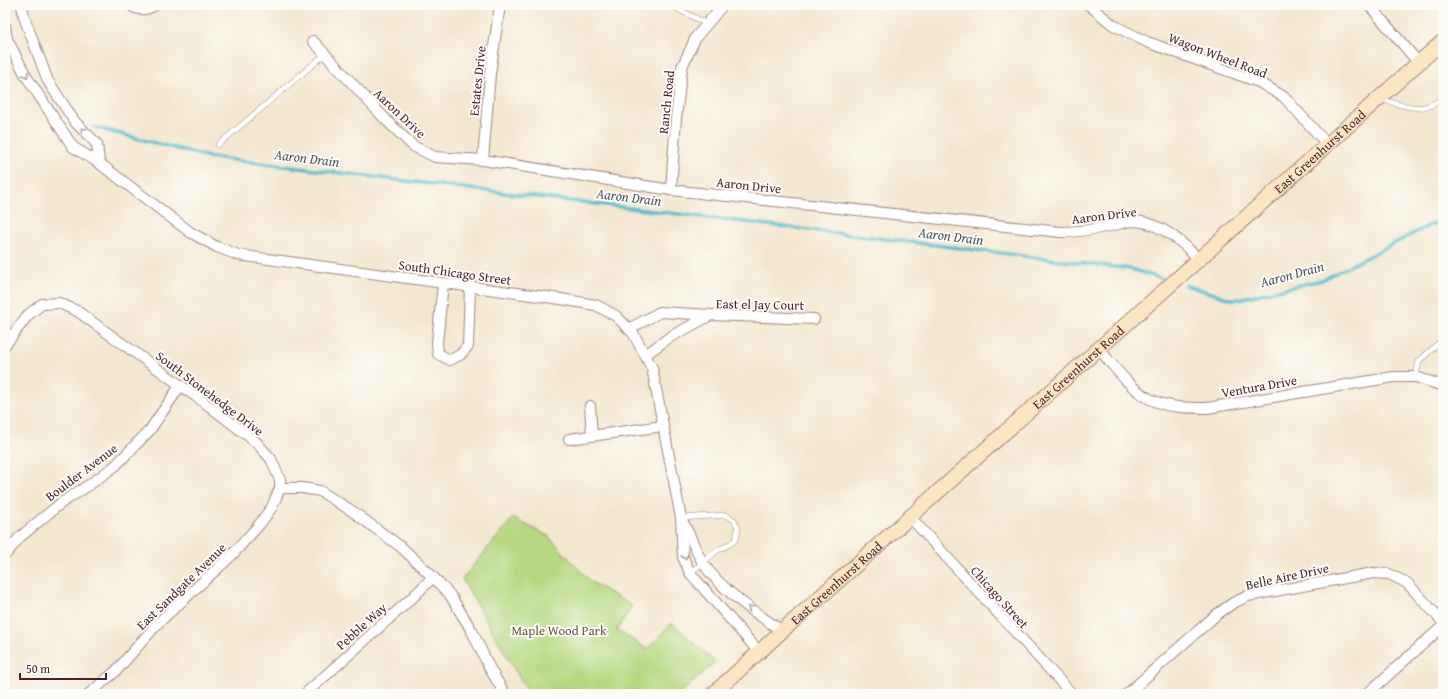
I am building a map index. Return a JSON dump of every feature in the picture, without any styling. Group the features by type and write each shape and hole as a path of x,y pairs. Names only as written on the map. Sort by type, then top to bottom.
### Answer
{"main road":[{"name":"East Greenhurst Road","path":"713,694 1199,260 1418,62 1443,42"}],"street":[{"path":"22,5 24,17 48,82 75,122 97,144 99,163"},
{"path":"130,5 136,9 143,10 155,5"},
{"name":"Estates Drive","path":"483,160 490,74 500,5"},
{"name":"Ranch Road","path":"671,190 676,118 682,67 696,37 723,5"},
{"name":"Wagon Wheel Road","path":"1089,5 1113,25 1147,42 1260,82 1284,97 1327,144"},
{"path":"1369,5 1418,62"},
{"name":"South Chicago Street","path":"5,26 7,38 26,76 73,147 99,163 190,232 217,247 238,255 596,305 616,316 633,333 652,368 681,518 683,557 690,574 759,652"},
{"name":"Aaron Drive","path":"313,41 324,55 413,146 435,157 483,160 671,190 1060,232 1081,232 1133,221 1150,224 1167,232 1183,242 1199,260"},
{"path":"442,283 437,343 438,354 450,360 460,356 468,346 470,287"},
{"name":"South Stonehedge Drive","path":"5,345 28,315 42,304 59,303 77,311 256,442 271,459 280,480 280,488"},
{"path":"629,329 660,312 711,315"},
{"name":"East el Jay Court","path":"645,355 670,337 711,315 814,319"},
{"name":"Ventura Drive","path":"1099,349 1136,389 1150,399 1169,406 1187,408 1207,408 1394,377 1416,377 1443,386"},
{"name":"Boulder Avenue","path":"5,554 20,537 61,503 115,466 150,430 180,386"},
{"path":"590,406 592,436"},
{"path":"569,439 662,426"},
{"path":"280,488 302,488 320,491 352,511 401,548 433,576 450,595 505,694"},
{"name":"East Sandgate Avenue","path":"89,694 116,671 159,622 231,556 259,525 272,507 280,488"},
{"name":"Chicago Street","path":"910,517 1072,694"},
{"name":"South Chicago Street","path":"681,518 703,563 717,579 742,602 782,631"},
{"name":"Belle Aire Drive","path":"1127,694 1216,615 1233,603 1248,596 1373,573 1389,574 1407,583 1443,622"},
{"name":"Pebble Way","path":"305,694 413,597 433,576"},
{"path":"1367,694 1443,626"}],"lane":[{"path":"670,5 707,24"},
{"path":"218,145 324,55"},
{"path":"1378,98 1411,107 1427,107 1439,101 1443,96"},
{"path":"1416,377 1419,361 1443,339"},
{"path":"681,518 726,515 734,520 738,528 736,539 718,550 690,574"}],"green space":[{"name":"Maple Wood Park","path":"513,518 548,536 590,581 632,606 617,630 647,649 672,623 715,662 680,694 530,694 462,579"}],"waterway":[{"name":"Aaron Drain","path":"94,127 209,157 1131,269 1163,279"},
{"name":"Aaron Drain","path":"1185,285 1234,300 1322,280 1430,225 1443,223"}]}
